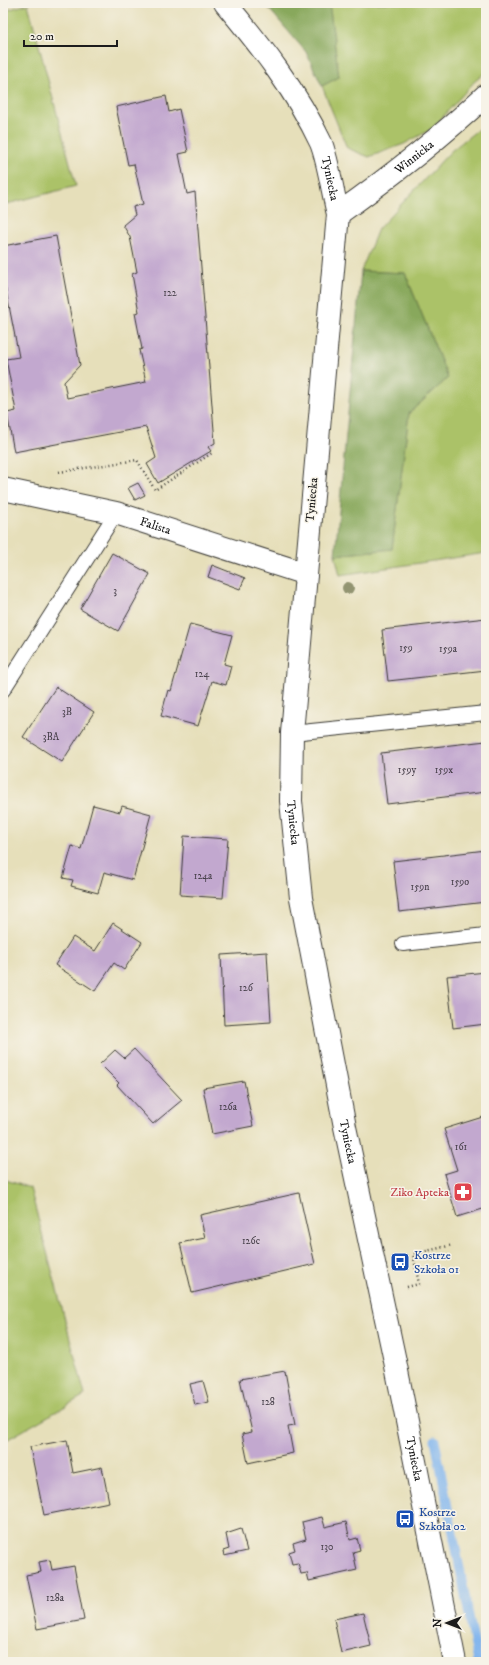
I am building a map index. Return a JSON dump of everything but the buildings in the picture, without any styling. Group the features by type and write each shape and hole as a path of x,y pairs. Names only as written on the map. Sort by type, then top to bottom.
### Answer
{"street":[{"name":"Tyniecka","path":"225,3 254,37 294,95 321,144 338,214 292,733 291,801 301,898 345,1127 395,1361 454,1662"},
{"name":"Winnicka","path":"338,214 387,180 443,135 486,95"},
{"name":"Falista","path":"3,489 116,513 306,574"}],"lane":[{"path":"3,690 116,513"},
{"path":"292,733 486,713"},
{"path":"403,944 486,935"}],"path":[{"path":"54,472 136,460 154,490 212,453"},
{"path":"400,1288 419,1284 413,1254 454,1245"}],"green space":[{"path":"264,3 329,3 339,77 322,86 306,52"},
{"path":"329,3 486,3 486,72 474,82 432,129 404,144 369,157 347,148 322,86 339,77"},
{"path":"28,4 76,186 3,205 3,11"},
{"path":"486,123 486,553 340,575 335,555 392,549 409,413 448,378 405,273 361,271 378,229 451,151"},
{"path":"361,271 405,273 448,378 409,413 392,549 335,555"},
{"path":"3,1179 30,1188 85,1395 3,1442"}],"waterway":[{"path":"435,1440 478,1662"}],"place":[{"name":"Ziko Apteka","path":"463,1192"},
{"name":"Kostrze Szkoła 01","path":"400,1262"},
{"name":"Kostrze Szkoła 02","path":"405,1519"}]}
